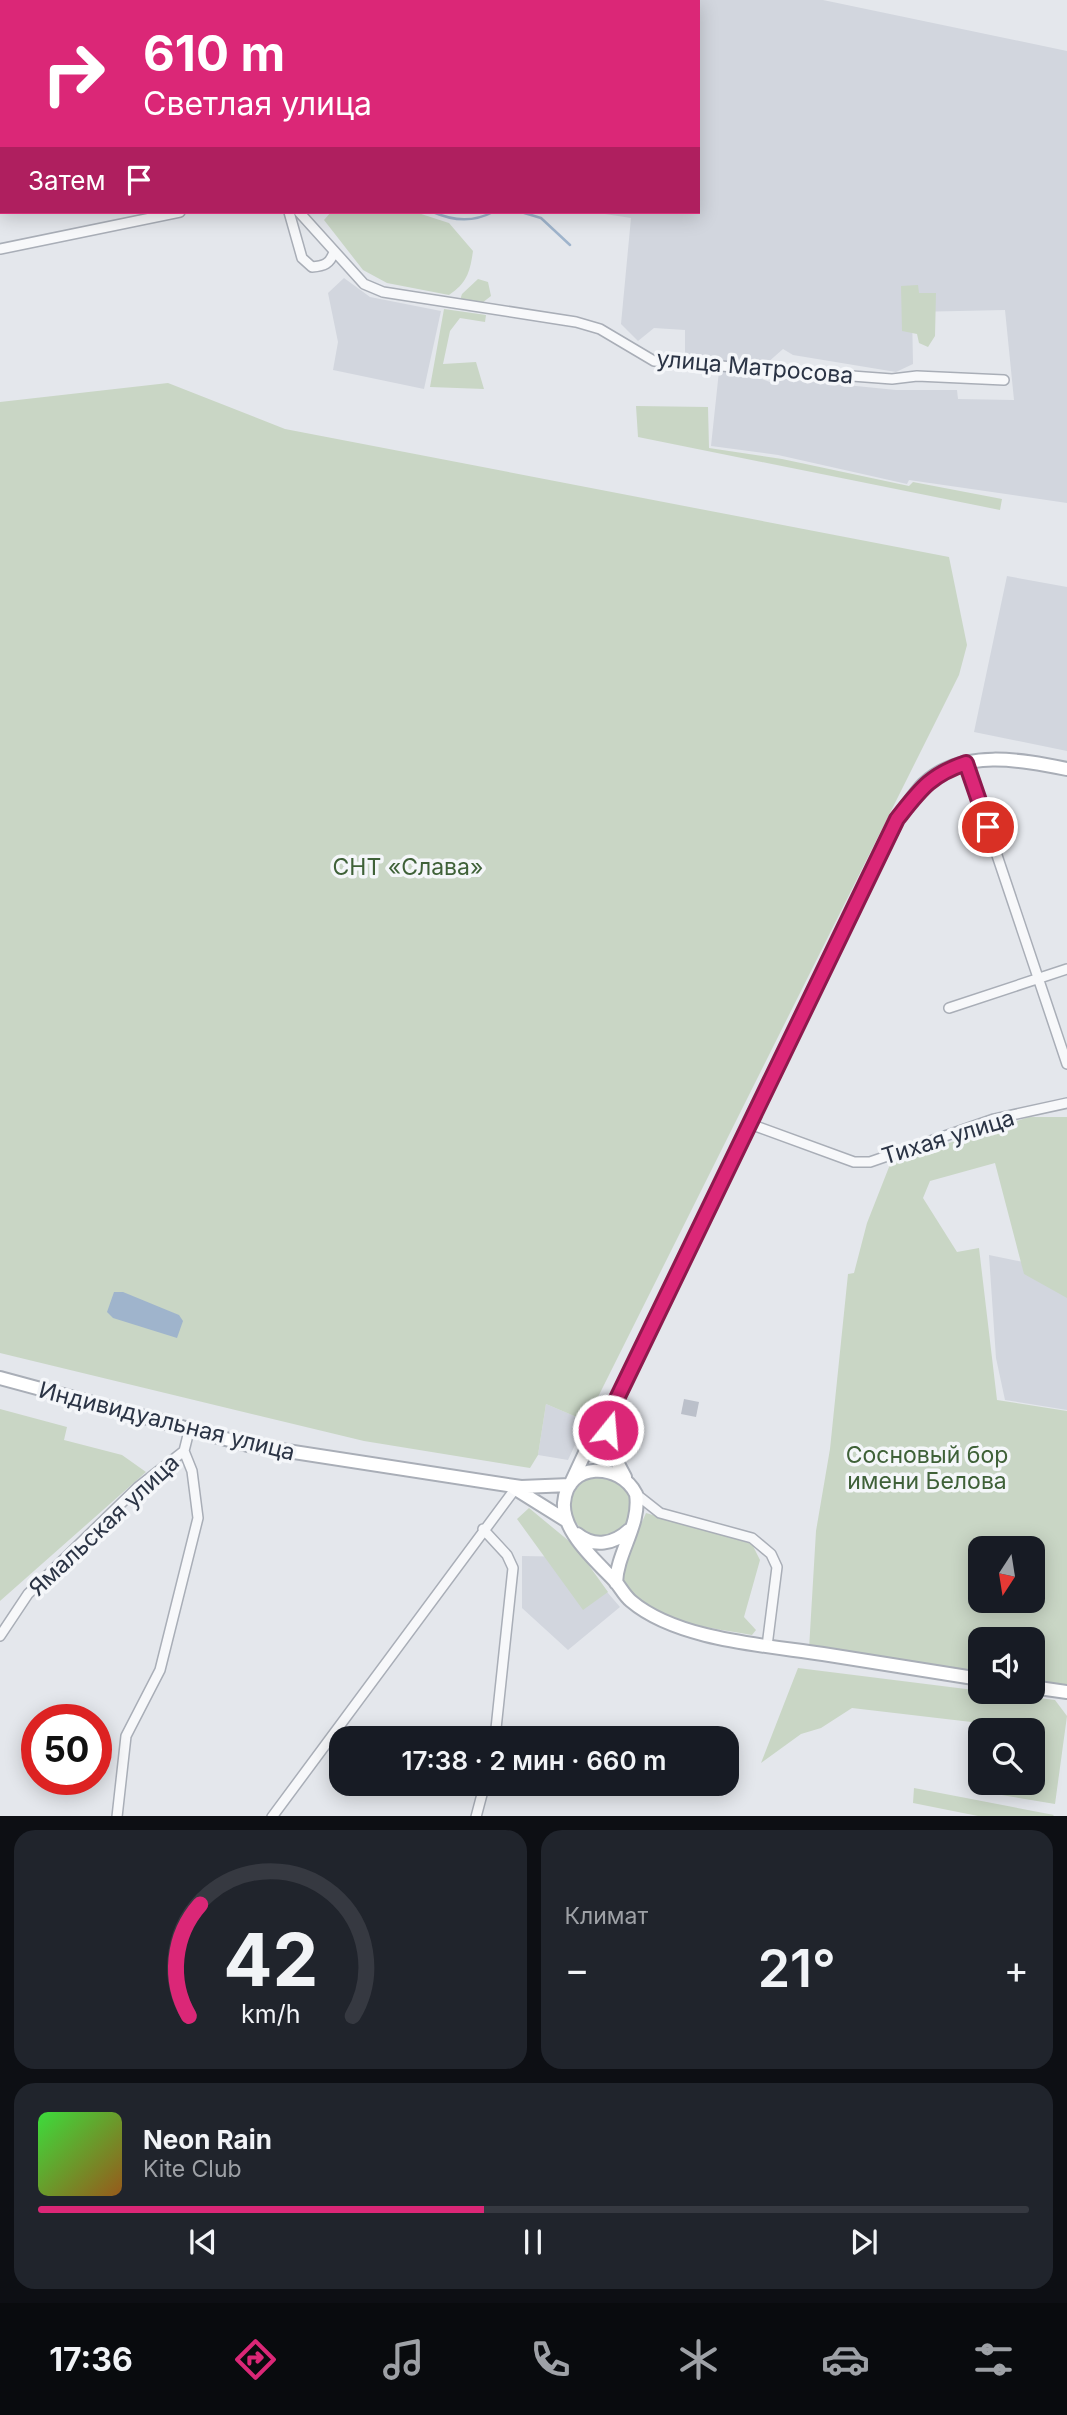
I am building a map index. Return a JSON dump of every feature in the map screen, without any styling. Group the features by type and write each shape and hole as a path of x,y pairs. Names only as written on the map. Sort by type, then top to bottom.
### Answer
{"main road":[{"path":"968,1677 767,1646 684,1629 656,1619 632,1602 598,1566 570,1526 564,1503 596,1429 610,1413 897,819 924,784 943,771 966,763 1023,761 1067,769"},
{"name":"Индивидуальная улица","path":"0,1378 189,1430 306,1456 521,1487 570,1485"},
{"path":"610,1413 608,1445 636,1494 638,1506 617,1566 616,1583"},
{"path":"570,1485 578,1477 598,1469 608,1470 627,1480"},
{"name":"Индивидуальная улица","path":"501,1482 570,1526"},
{"path":"570,1526 592,1542 603,1543 613,1541 630,1529"},
{"path":"1045,1689 1067,1692"}],"street":[{"path":"0,250 171,214"},
{"path":"290,214 302,258 312,267 323,266 331,261 334,252"},
{"name":"улица Матросова","path":"301,214 364,284 383,292 576,322 600,329 654,361 892,379 917,376 1004,380"},
{"path":"966,763 1067,1064"},
{"path":"949,1009 1067,970"},
{"name":"Тихая улица","path":"750,1124 854,1162 870,1162 994,1119 1067,1103"},
{"path":"184,1451 189,1430"},
{"name":"Ямальская улица","path":"0,1636 28,1594 138,1487 184,1451 192,1471 198,1518 160,1670 126,1736 117,1816"},
{"path":"272,1816 515,1489"},
{"path":"636,1494 660,1513 741,1534 771,1554 777,1567 767,1646"},
{"path":"483,1529 507,1555 513,1569 496,1726"},
{"path":"476,1816 481,1796"}],"shaded area":[{"path":"700,0 823,0 1067,51 1067,503 909,480 907,484 778,455 711,446 719,371 752,375 775,384 776,378 896,390 957,390 958,399 1014,400 1005,310 912,312 913,364 896,372 793,355 783,349 766,364 685,358 685,330 654,328 638,341 621,324 631,218 605,214 700,214"},
{"path":"344,278 370,297 441,311 424,389 333,370 338,342 328,293"},
{"path":"1007,576 1067,587 1067,751 974,732"},
{"path":"989,1255 1067,1271 1067,1410 1005,1400 996,1358"},
{"path":"546,1404 586,1421 568,1460 538,1455"},
{"path":"522,1556 577,1557 620,1607 568,1650 522,1608"}],"green space":[{"path":"329,214 421,214 449,223 473,251 471,265 460,286 449,295 387,283 363,270 324,220"},
{"path":"478,279 488,282 491,296 482,303 460,300 462,294"},
{"path":"918,285 919,293 936,293 935,336 928,347 919,343 917,334 902,331 901,286"},
{"path":"444,309 486,315 485,322 460,318 450,331 443,364 476,362 484,389 430,387"},
{"name":"СНТ «Слава»","path":"168,383 285,429 949,557 967,645 959,675 586,1421 546,1404 538,1455 530,1468 364,1441 0,1353 0,402"},
{"path":"636,406 708,407 709,448 782,459 909,486 913,482 1002,499 1000,510 638,437"},
{"name":"Сосновый бор имени Белова","path":"1029,1117 1067,1117 1067,1298 1024,1274 995,1163 930,1181 923,1198 957,1252 979,1248 997,1400 1067,1411 1067,1686 1045,1683 1045,1627 968,1627 968,1672 809,1649 816,1531 830,1449 848,1274 854,1273 867,1223 891,1162"},
{"path":"0,1409 67,1427 64,1440 122,1455 146,1472 0,1601"},
{"path":"595,1476 607,1476 626,1489 631,1506 629,1518 618,1531 607,1536 595,1536 576,1523 571,1512 571,1500 584,1481"},
{"path":"529,1508 575,1546 608,1592 583,1610 517,1519"},
{"path":"646,1513 752,1544 760,1560 744,1617 756,1630 752,1635 696,1625 657,1612 641,1602 629,1589 620,1572"},
{"path":"798,1668 968,1689 968,1704 1045,1704 1045,1699 1055,1700 1067,1716 1055,1804 1002,1795 1045,1795 1045,1718 968,1718 968,1722 852,1708 821,1728 801,1734 761,1763"},
{"path":"914,1788 1054,1815 978,1816 913,1803"}],"water":[{"path":"114,1292 123,1292 179,1315 183,1321 177,1338 113,1318 107,1312"}],"building":[{"path":"684,1399 699,1402 696,1417 681,1414"}],"waterway":[{"path":"439,214 463,219 487,214"},
{"path":"528,214 541,218 570,245"}],"route":[{"path":"608,1430 610,1413 897,819 924,784 943,771 966,763 988,827"}]}
